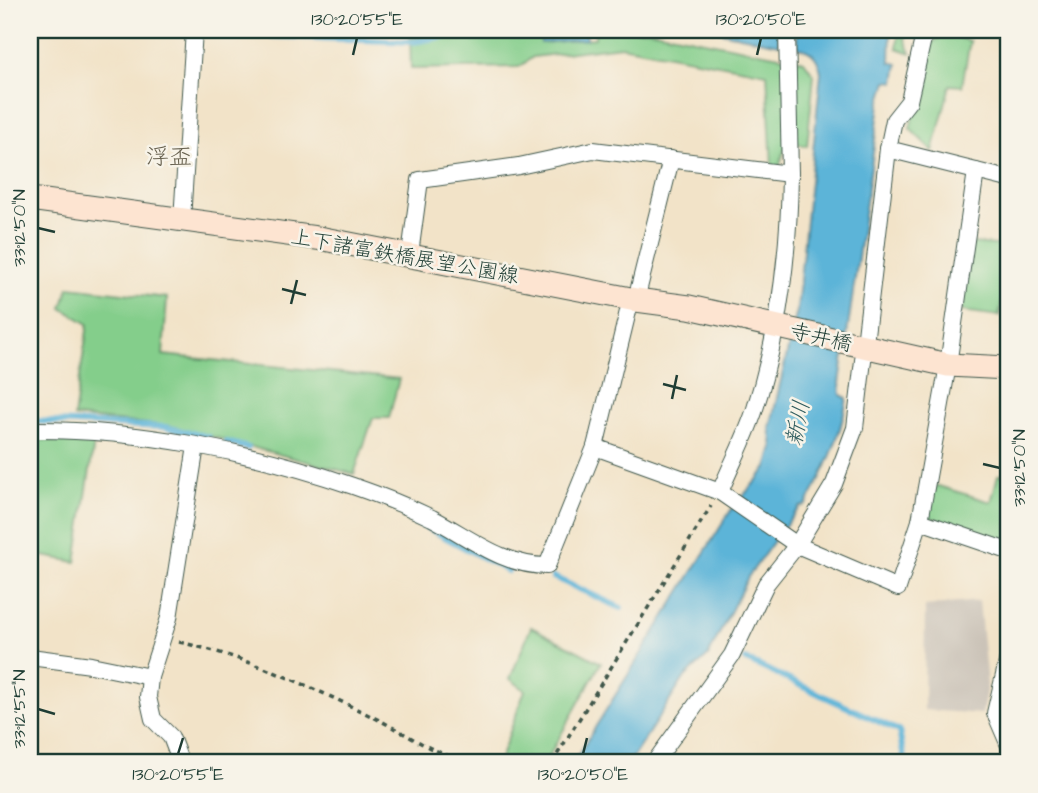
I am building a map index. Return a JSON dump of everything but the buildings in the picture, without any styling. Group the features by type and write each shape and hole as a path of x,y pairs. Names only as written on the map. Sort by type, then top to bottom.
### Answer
{"street":[{"path":"182,220 194,30"},
{"path":"724,494 753,413 777,327 789,230 787,30"},
{"path":"654,763 732,655 766,584 834,484 855,428 888,149 894,120 909,101 925,30"},
{"path":"888,149 1008,179"},
{"path":"410,254 420,180 519,166 593,150 790,174"},
{"path":"30,430 61,430 196,446 353,486 432,518 476,545 528,566 547,566 594,447 671,159"},
{"path":"594,447 724,494 794,544 898,588 920,521 948,365 976,171"},
{"name":"上下諸富鉄橋展望公園線","path":"30,199 410,254 634,299 689,307 777,327"},
{"name":"寺井橋","path":"777,327 864,347"},
{"path":"864,347 948,365 1008,368"},
{"path":"177,763 179,758 171,737 153,719 148,697 150,677 169,618 196,446"},
{"path":"920,521 1008,551"},
{"path":"30,657 91,665 150,677"},
{"path":"1008,658 995,713 1008,743"}],"path":[{"path":"552,763 724,494"},
{"path":"161,638 226,652 374,717 458,761 477,763"}],"shaded area":[{"path":"979,601 987,685 982,714 924,710 925,606"}],"green space":[{"path":"450,30 540,30 542,43 595,38 595,30 649,30 804,61 814,75 807,146 787,142 779,168 772,168 767,73 621,46 533,57 519,67 411,69 410,38"},
{"path":"899,30 908,30 905,39 911,53 897,48"},
{"path":"944,34 970,41 962,86 950,85 933,151 910,129 930,44"},
{"path":"972,243 1008,246 1008,273 999,316 961,311"},
{"path":"69,287 167,298 163,355 399,379 389,418 373,418 354,474 171,426 74,417 88,324 62,308"},
{"path":"30,439 94,443 76,562 32,554 35,503 30,501"},
{"path":"1008,474 1008,543 926,516 935,485 991,502 998,475"},
{"path":"531,627 601,663 545,763 499,762 525,690 510,679"}],"water":[{"path":"540,30 586,30 587,39 541,43"},
{"path":"711,30 778,30 779,44"},
{"name":"新川","path":"796,30 891,30 890,62 898,64 895,82 887,81 880,104 840,383 841,395 847,398 836,441 806,505 800,507 787,523 748,577 708,656 685,677 629,763 573,763 731,510 767,468 773,447 770,428 797,310 821,72 814,55 798,47"}],"waterway":[{"path":"127,30 181,33"},
{"path":"220,34 413,42 478,30"},
{"path":"30,421 165,427 208,437"},
{"path":"226,442 248,448"},
{"path":"415,521 508,571"},
{"path":"553,577 621,608"},
{"path":"746,660 899,731 905,763"}],"district":[{"name":"浮盃","path":"169,156"}]}
